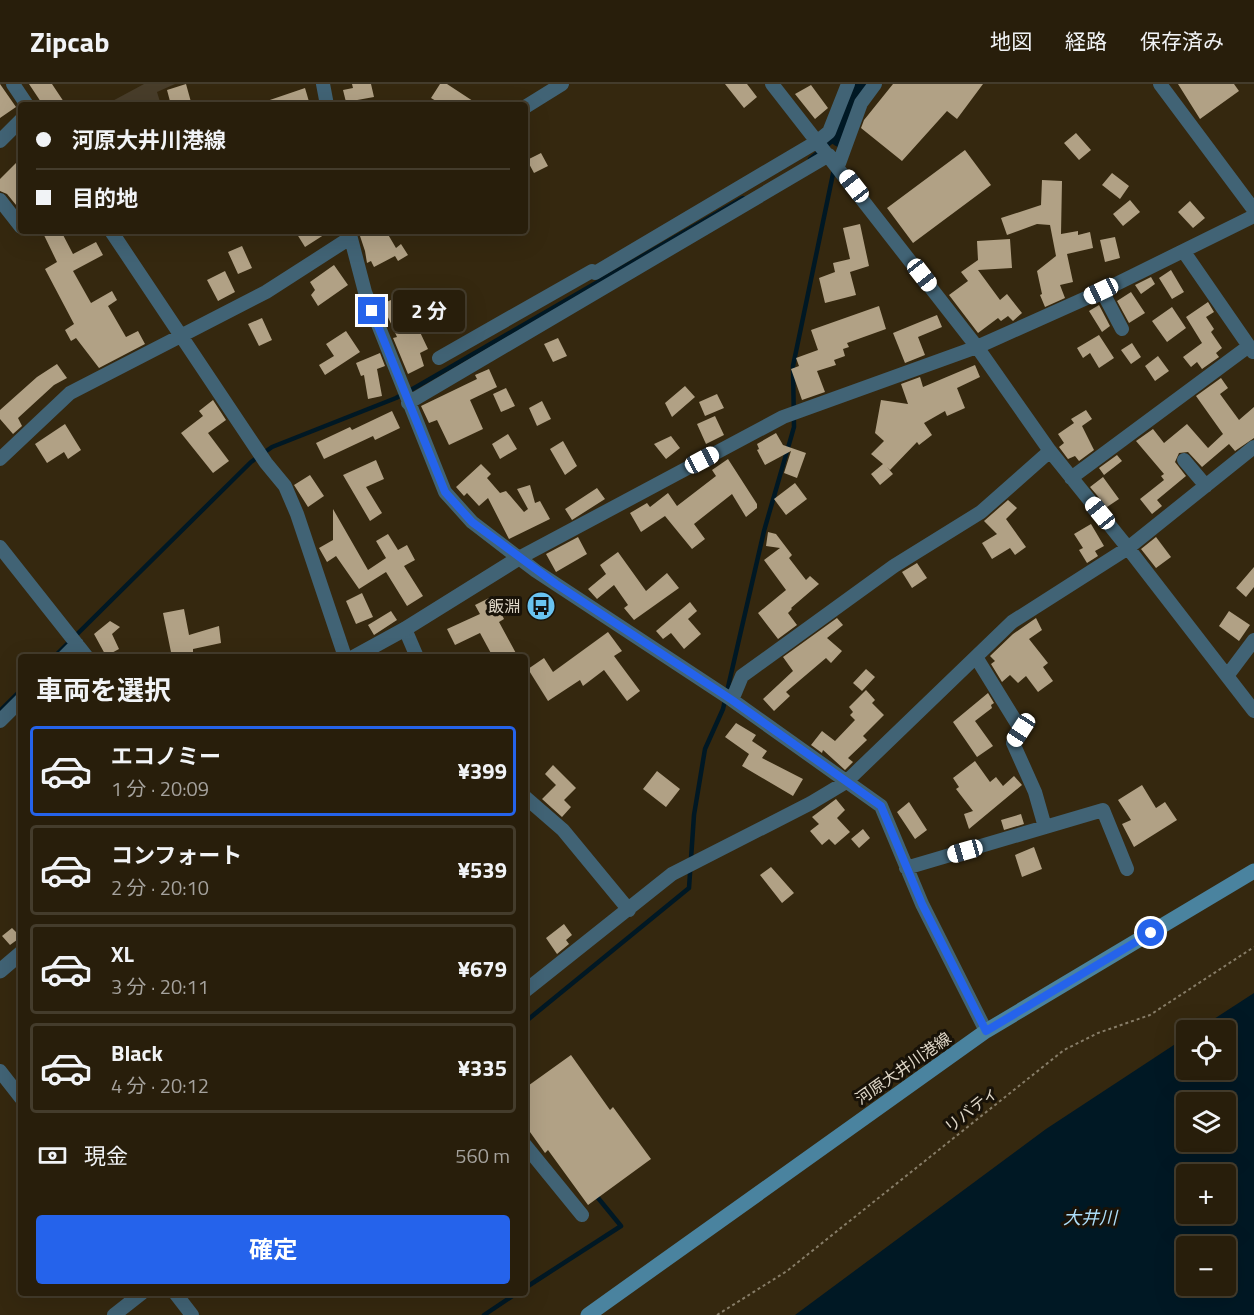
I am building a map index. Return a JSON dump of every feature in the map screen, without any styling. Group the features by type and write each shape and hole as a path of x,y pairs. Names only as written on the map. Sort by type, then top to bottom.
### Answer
{"main road":[{"name":"河原大井川港線","path":"588,1315 986,1031 1254,872"}],"street":[{"path":"13,84 25,102"},
{"path":"323,84 326,102"},
{"path":"528,105 562,84"},
{"path":"772,84 977,347 1050,451 1254,711"},
{"path":"440,358 592,271 595,273 606,267 818,142 829,132 848,84"},
{"path":"408,403 832,159 861,103 876,84"},
{"path":"1160,84 1254,210"},
{"path":"0,141 18,123"},
{"path":"0,200 18,223"},
{"path":"359,654 405,629 519,558 785,417 977,347 1184,252 1254,216"},
{"path":"113,234 266,463 285,486 297,514 344,654"},
{"path":"0,459 70,393 266,292 349,235 365,292 445,492 472,522 519,558 727,696 881,806 892,828 906,868 986,1031"},
{"path":"1071,478 1251,343 1184,252"},
{"path":"1101,291 1122,329"},
{"path":"528,989 678,871 811,803 846,782 1012,622 1128,548 1254,447"},
{"path":"727,696 742,676 894,566 981,512 1050,451"},
{"path":"1184,460 1206,486"},
{"path":"0,547 85,654"},
{"path":"405,629 416,654"},
{"path":"1227,676 1254,640"},
{"path":"67,654 77,643"},
{"path":"976,657 1021,730 1012,743 1035,792 1045,827"},
{"path":"0,721 18,703"},
{"path":"528,800 563,830 629,910"},
{"path":"906,868 1103,810 1127,869"},
{"path":"0,971 18,956"},
{"path":"0,1071 18,1094"},
{"path":"528,1149 582,1215"},
{"path":"114,1315 138,1296"},
{"path":"177,1296 192,1315"}],"path":[{"name":"リバティ","path":"717,1315 787,1271 1064,1050 1098,1033 1150,1015 1254,947"}],"shaded area":[{"path":"144,84 175,84 157,92 160,102 111,102"}],"water":[{"name":"大井川","path":"1254,993 1254,1315 795,1315 1046,1129 1176,1044 1176,1080 1236,1080 1236,1020 1212,1020"}],"building":[{"path":"0,84 16,107 0,118"},
{"path":"29,84 52,84 64,102 41,102"},
{"path":"186,84 191,102 170,102 167,90"},
{"path":"352,84 371,84 374,97 346,102 343,90 353,88"},
{"path":"440,84 447,84 474,102 438,102 431,98"},
{"path":"725,84 747,84 757,97 744,108"},
{"path":"893,84 983,84 957,119 947,111 902,161 861,128 864,120"},
{"path":"1178,84 1234,84 1239,91 1200,119"},
{"path":"811,85 828,108 815,119 795,94"},
{"path":"305,88 309,102 264,102"},
{"path":"1076,133 1091,150 1079,160 1064,143"},
{"path":"965,150 991,185 913,243 887,208"},
{"path":"541,153 548,166 534,173 528,160"},
{"path":"18,161 18,207 7,194 0,191 0,179"},
{"path":"1112,173 1129,186 1120,199 1102,185"},
{"path":"1042,180 1062,181 1061,234 1078,231 1078,235 1090,232 1093,248 1067,254 1073,282 1060,285 1065,298 1045,307 1040,295 1042,294 1037,271 1056,256 1050,225 1037,224 1007,235 1001,218 1041,205"},
{"path":"1130,200 1140,212 1123,226 1113,214"},
{"path":"1190,201 1205,218 1193,228 1178,212"},
{"path":"860,224 869,266 850,272 856,295 825,303 819,278 835,272 833,263 850,259 843,228"},
{"path":"43,234 63,234 73,254 96,242 103,255 73,271 91,303 112,291 117,300 108,306 126,337 138,331 145,344 99,368 76,338 71,341 65,330 74,324 45,269 57,262"},
{"path":"297,234 325,234 305,247"},
{"path":"359,234 388,234 396,248 401,244 408,255 398,261 395,256 374,267 371,261 367,263"},
{"path":"1115,237 1120,258 1105,262 1100,240"},
{"path":"1010,239 1012,268 978,270 1000,300 1007,294 1022,313 1013,321 1008,316 1001,321 998,318 978,333 949,295 968,281 961,272 978,260 977,241"},
{"path":"242,246 252,268 238,274 228,252"},
{"path":"334,265 348,285 318,306 311,295 315,290 310,282"},
{"path":"1171,270 1184,292 1172,299 1159,278"},
{"path":"225,271 235,292 218,301 207,280"},
{"path":"1151,277 1155,284 1141,294 1135,285"},
{"path":"411,291 417,305 409,309 428,349 420,353 424,366 408,374 393,338 397,337 382,304"},
{"path":"1131,292 1145,313 1129,323 1117,301"},
{"path":"1208,302 1214,312 1206,317 1214,329 1211,332 1222,348 1216,353 1219,357 1202,369 1197,362 1191,367 1183,357 1202,343 1186,317"},
{"path":"1099,305 1110,326 1102,332 1089,311"},
{"path":"879,306 886,329 847,343 849,347 843,349 845,356 834,360 836,365 817,371 825,392 802,400 791,369 799,366 796,358 818,350 811,330"},
{"path":"1172,307 1186,328 1167,342 1152,321"},
{"path":"937,315 942,327 918,337 925,355 905,363 893,333"},
{"path":"262,318 272,340 259,346 248,324"},
{"path":"346,331 360,352 325,375 319,365 334,356 326,344"},
{"path":"1099,335 1114,358 1099,368 1090,353 1083,358 1077,348"},
{"path":"558,338 567,356 553,362 544,344"},
{"path":"1132,343 1141,357 1131,364 1121,350"},
{"path":"380,353 385,366 377,369 382,396 368,399 364,375 361,376 356,363"},
{"path":"1158,356 1169,371 1155,381 1145,366"},
{"path":"57,364 67,378 54,385 18,418 22,426 13,434 0,419 0,410 37,377"},
{"path":"975,365 980,377 957,388 965,408 947,416 945,411 924,423 932,435 919,445 917,442 890,470 887,467 893,474 880,485 871,474 883,464 871,454 884,441 875,433 881,400 908,404 901,384 920,377 923,387"},
{"path":"489,369 497,387 470,400 483,429 449,445 437,420 429,423 421,406 477,379 475,375"},
{"path":"1221,378 1228,388 1220,394 1239,420 1254,407 1254,438 1235,451 1229,444 1202,467 1188,452 1179,453 1175,462 1186,476 1157,500 1162,506 1152,514 1140,499 1164,480 1161,476 1164,474 1136,441 1153,429 1164,443 1187,424 1208,448 1223,434 1196,396"},
{"path":"685,386 695,397 672,417 665,403"},
{"path":"506,388 515,406 501,412 493,394"},
{"path":"717,394 724,408 705,416 699,402"},
{"path":"213,400 226,420 208,433 229,461 213,473 181,433 203,416 199,411"},
{"path":"542,401 551,419 537,426 529,408"},
{"path":"1086,410 1092,419 1082,426 1094,450 1079,461 1075,456 1068,459 1059,447 1064,443 1058,434 1074,423 1071,419"},
{"path":"392,411 400,428 375,440 373,436 324,459 316,443 350,427 352,430"},
{"path":"715,416 724,435 706,444 697,424"},
{"path":"65,424 81,450 68,459 64,452 47,463 35,444"},
{"path":"776,433 783,445 806,453 797,478 784,473 791,451 765,465 757,450 759,449 757,444"},
{"path":"508,434 517,449 500,459 492,444"},
{"path":"671,436 680,448 666,459 654,444"},
{"path":"563,441 577,466 565,475 550,449"},
{"path":"1117,455 1122,461 1104,475 1099,468"},
{"path":"728,459 757,504 757,508 746,517 732,494 694,524 705,539 692,549 665,516 641,532 630,513 647,503 650,507 668,493 677,506 716,476 712,470"},
{"path":"376,460 384,479 366,487 382,513 370,521 343,475"},
{"path":"481,464 491,474 487,478 500,493 506,491 524,512 528,509 517,489 530,485 535,503 540,501 550,519 509,539 488,498 479,506 467,493 464,496 456,487"},
{"path":"310,475 324,496 308,507 294,485"},
{"path":"1103,477 1119,499 1107,507 1090,487"},
{"path":"795,483 807,499 786,515 774,499"},
{"path":"597,488 605,499 572,520 565,509"},
{"path":"1008,500 1017,508 1006,519 1026,547 1015,555 1010,548 992,559 982,543 997,534 984,521"},
{"path":"333,509 368,570 386,558 376,541 388,534 398,550 407,545 415,560 404,566 423,596 407,606 386,572 359,589 336,556 327,562 319,548 333,540"},
{"path":"1091,524 1104,546 1095,551 1098,556 1087,563 1079,550 1083,548 1074,534"},
{"path":"768,532 776,534 792,555 789,558 806,580 810,576 819,584 791,608 788,613 797,625 778,639 758,613 786,590 764,560 780,548 766,546"},
{"path":"578,537 587,554 556,572 546,554"},
{"path":"1156,537 1171,557 1156,568 1141,549"},
{"path":"618,552 646,591 667,573 679,588 634,620 624,608 628,605 614,585 597,599 588,589 606,574 600,565"},
{"path":"917,563 927,578 912,588 902,572"},
{"path":"1254,567 1254,587 1246,597 1236,588"},
{"path":"362,593 373,617 356,624 346,601"},
{"path":"493,596 504,619 499,622 516,654 491,654 480,633 455,645 447,629 480,614 475,605"},
{"path":"690,602 697,611 688,619 701,634 684,649 671,633 663,639 656,631"},
{"path":"184,609 189,635 219,626 221,643 193,649 193,653 171,654 163,613"},
{"path":"391,611 397,620 374,635 368,625"},
{"path":"1229,611 1250,625 1239,641 1219,626"},
{"path":"837,618 843,625 827,638 842,651 831,663 826,658 786,692 790,696 774,711 763,699 793,671 783,657"},
{"path":"1036,618 1042,630 1029,639 1048,663 1043,667 1053,681 1038,692 1026,676 1018,683 1010,675 1002,682 991,664 995,661 990,656 1013,634"},
{"path":"110,621 120,627 112,634 119,649 105,654 94,634"},
{"path":"608,632 622,651 614,656 640,691 627,701 604,670 583,686 580,680 548,701 528,669 544,658 553,672"},
{"path":"866,669 875,677 862,691 853,683"},
{"path":"866,690 875,700 872,703 884,715 863,736 867,740 848,758 853,762 845,770 823,750 822,753 811,745 822,731 835,741 855,720 850,715 853,712 849,707"},
{"path":"988,693 994,703 991,705 992,708 975,721 993,746 977,757 953,722"},
{"path":"736,723 756,735 752,741 767,751 762,758 803,779 793,796 742,766 749,754 725,737"},
{"path":"975,761 990,782 996,777 1003,786 1014,776 1022,785 969,829 964,814 973,811 956,789 959,787 953,778"},
{"path":"553,765 576,788 564,800 571,807 562,817 542,799 556,785 545,774"},
{"path":"657,771 680,789 666,807 643,789"},
{"path":"1142,785 1156,808 1165,802 1177,820 1134,847 1122,824 1131,820 1118,800"},
{"path":"836,799 845,810 837,818 850,832 835,845 829,839 822,845 810,831 819,824 812,817"},
{"path":"909,802 927,830 915,839 897,812"},
{"path":"1021,814 1024,824 1004,830 1001,820"},
{"path":"863,829 870,838 859,848 851,839"},
{"path":"1034,847 1042,869 1022,877 1015,855"},
{"path":"771,867 794,893 782,903 760,875"},
{"path":"564,924 572,935 566,940 569,944 557,954 546,938"},
{"path":"12,928 18,934 18,939 10,945 2,936"},
{"path":"571,1055 610,1110 613,1107 651,1159 588,1205 548,1150 545,1153 528,1129 528,1086"}],"waterway":[{"path":"841,134 850,100 862,84"},
{"path":"839,146 841,134"},
{"path":"810,159 841,134"},
{"path":"528,1020 689,888 694,815 705,749 723,709 764,531 794,427 793,366 834,169"},
{"path":"57,654 251,462 272,447 396,398 743,198"},
{"path":"0,711 18,693"},
{"path":"528,1286 621,1226 594,1193"},
{"path":"484,1315 512,1296"}],"place":[{"name":"飯淵","path":"541,606"}],"route":[{"path":"372,311 445,492 472,522 556,584 732,700 881,806 922,904 986,1031 1151,933"}]}
